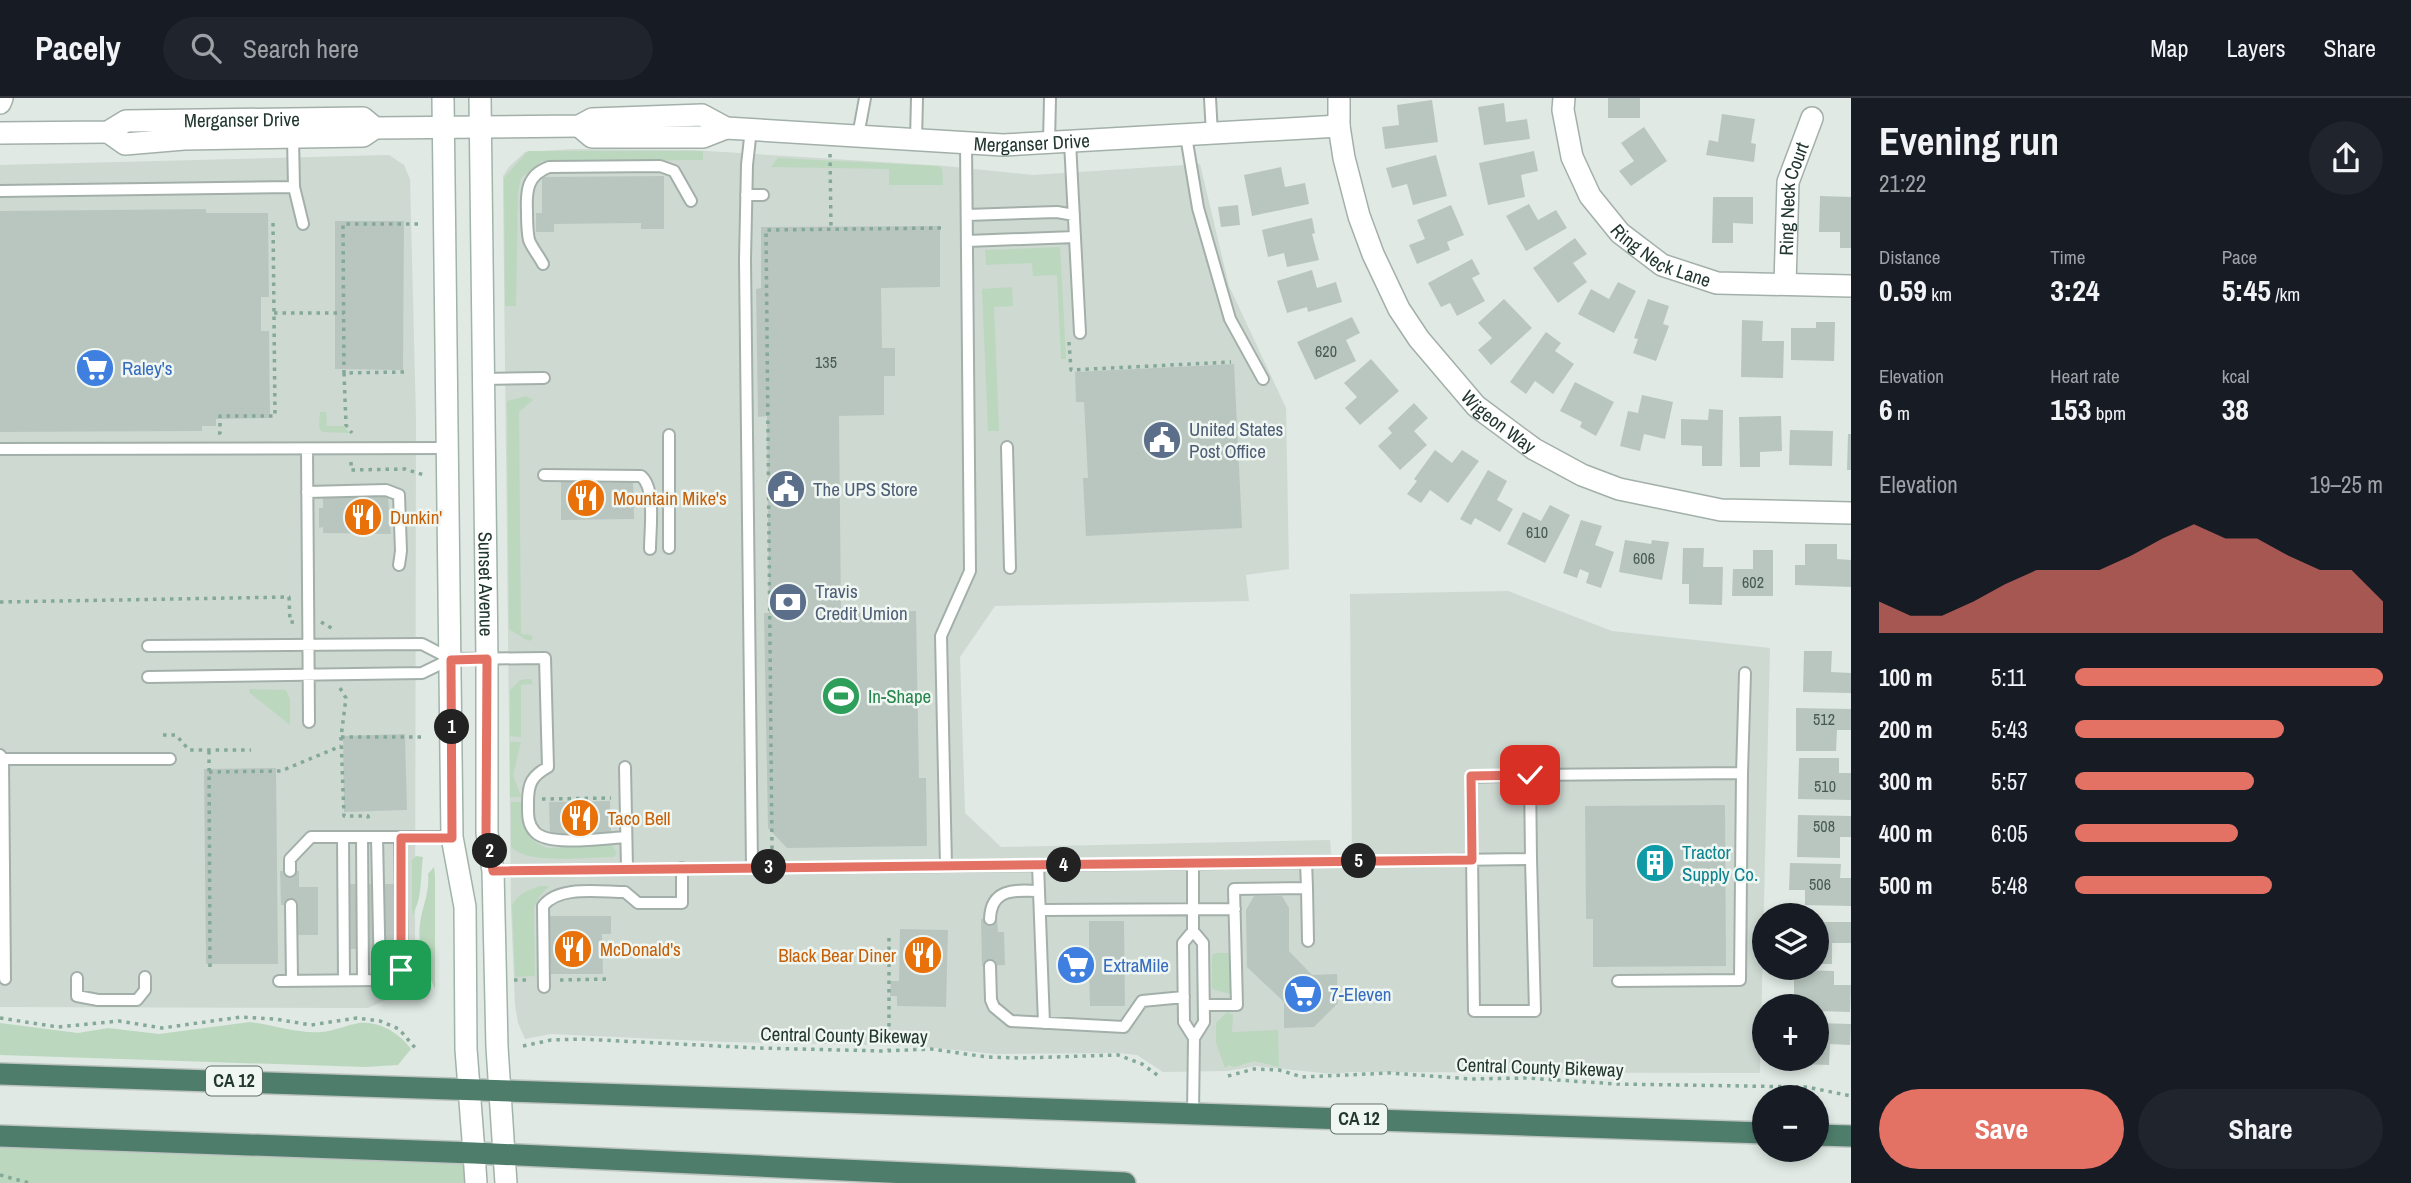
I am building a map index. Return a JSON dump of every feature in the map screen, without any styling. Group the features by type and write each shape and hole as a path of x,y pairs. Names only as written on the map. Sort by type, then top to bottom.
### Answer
{"highway":[{"name":"CA 12","path":"0,1074 1752,1133"},
{"path":"1829,1135 1851,1136"},
{"path":"0,1136 504,1154 1125,1183"}],"street":[{"name":"Sunset Avenue","path":"443,98 452,838 465,907 466,1049 476,1183"},
{"name":"Sunset Avenue","path":"480,98 487,659 486,833 493,871 500,1090 506,1183"},
{"name":"Wigeon Way","path":"1339,98 1339,126 1344,158 1359,216 1373,254 1399,309 1419,339 1476,406 1534,449 1582,475 1619,489 1721,510 1851,513"},
{"name":"Ring Neck Lane","path":"1564,98 1563,110 1572,157 1590,196 1620,233 1662,265 1717,283 1851,286"},
{"name":"Merganser Drive","path":"0,133 108,132 126,121 363,118 375,128"},
{"name":"Ring Neck Court","path":"1785,284 1788,181 1812,118"},
{"name":"Merganser Drive","path":"108,132 125,144 184,139 363,136 375,128 579,127 592,137 703,137 726,128 966,144 1186,136 1339,126"}],"lane":[{"path":"858,136 865,98"},
{"path":"916,140 917,98"},
{"path":"1050,98 1074,215 1077,272 1074,332"},
{"path":"1210,98 1212,134"},
{"path":"751,130 745,260 752,867"},
{"path":"1186,136 1198,208 1230,319 1263,379"},
{"path":"293,138 294,187 303,223"},
{"path":"946,866 941,636 970,571 966,144"},
{"path":"543,264 532,246 528,231 526,192 533,176 540,170 549,167 660,166 674,171 691,201"},
{"path":"0,191 294,187"},
{"path":"746,195 763,195"},
{"path":"967,215 1057,212 1074,215"},
{"path":"967,241 1075,237"},
{"path":"482,379 544,378"},
{"path":"669,435 669,548"},
{"path":"1007,447 1010,568"},
{"path":"0,449 448,448"},
{"path":"307,449 309,722"},
{"path":"544,475 641,476 647,481 650,491 650,549"},
{"path":"307,492 386,490 399,495 400,565"},
{"path":"148,646 422,644 451,660"},
{"path":"148,677 422,673 451,660 545,658 548,767 531,780 528,787 528,820 537,834 552,841 626,836"},
{"path":"1618,981 1740,980 1745,673"},
{"path":"5,979 2,757 170,759"},
{"path":"625,767 627,869"},
{"path":"1530,775 1535,1011 1474,1011 1471,776 1530,775 1742,773"},
{"path":"290,871 290,859 311,838 452,838"},
{"path":"343,838 344,980"},
{"path":"362,838 363,980"},
{"path":"377,838 380,980"},
{"path":"279,981 380,980 401,970 401,838"},
{"path":"493,871 1531,859"},
{"path":"1306,862 1308,941"},
{"path":"1193,864 1193,931 1203,943 1204,1005 1204,1022 1194,1038 1193,1114"},
{"path":"1038,865 1044,1023"},
{"path":"544,987 543,906 549,898 560,893 625,892 638,903 682,903 682,868"},
{"path":"1204,1005 1237,1005 1234,889 1307,888"},
{"path":"990,919 991,906 1005,893 1016,890 1039,891"},
{"path":"291,905 292,980"},
{"path":"1040,910 1235,909"},
{"path":"1193,931 1182,943 1184,1022 1194,1038"},
{"path":"990,966 991,1000 994,1007 1011,1021 1124,1027 1142,1001 1184,998"},
{"path":"77,978 77,996 97,1000 136,1000 145,990 145,977"}],"path":[{"path":"830,153 831,229"},
{"path":"206,433 220,433 220,416 275,416 272,219"},
{"path":"404,372 344,373 343,224 419,224"},
{"path":"772,849 766,230 943,228"},
{"path":"274,313 344,313"},
{"path":"1074,332 1071,370 1231,362"},
{"path":"163,734 176,735 189,750 251,750"},
{"path":"341,737 344,816 368,816 369,823"},
{"path":"209,772 281,771 341,746"},
{"path":"209,751 210,967"},
{"path":"528,799 612,798"},
{"path":"889,938 889,1050"},
{"path":"0,1018 58,1027 120,1021 162,1028 241,1017 311,1025 357,1018 380,1021 399,1029 417,1050"},
{"name":"Central County Bikeway","path":"523,1046 551,1040 581,1039 744,1047 931,1049 987,1057 1118,1055 1142,1064 1160,1077"},
{"name":"Central County Bikeway","path":"1228,1076 1254,1069 1279,1070 1303,1077 1390,1073 1617,1084 1807,1087 1851,1096"},
{"path":"0,1175 29,1183"}],"shaded area":[{"path":"574,149 691,150 945,166 1033,175 1200,164 1229,286 1286,408 1289,569 1246,575 1249,601 995,606 960,657 965,813 1001,847 1330,840 1332,864 1352,865 1350,594 1508,591 1612,631 1770,648 1764,903 1752,903 1752,980 1762,980 1762,994 1752,994 1752,1071 1760,1073 1332,1074 1256,1066 1227,1071 1163,1072 1137,1055 1119,1053 995,1054 916,1046 725,1042 551,1034 525,1039 518,1023 515,1005 511,907 503,176 525,152"},
{"path":"389,155 404,165 410,179 416,418 415,969 404,992 368,1008 0,1007 0,165"}],"green space":[{"path":"528,151 703,151 703,160 542,161 521,178 518,192 516,306 505,306 504,178"},
{"path":"778,158 939,166 942,169 943,185 889,185 889,169 771,167"},
{"path":"1060,247 1066,359 1061,359 1057,275 1033,276 1032,263 986,265 985,250"},
{"path":"1012,287 1013,306 994,307 999,431 988,431 982,289"},
{"path":"526,396 533,400 519,412 521,634 531,635 533,639 528,641 509,629 507,401"},
{"path":"320,412 326,412 327,426 344,426 349,433 322,432 319,427"},
{"path":"531,679 533,684 521,685 521,737 510,736 510,690 520,680"},
{"path":"249,689 286,690 290,699 290,725 250,693"},
{"path":"510,742 521,742 513,775 521,797 510,797"},
{"path":"511,802 523,802 526,831 533,840 547,848 612,845 617,853 614,857 559,859 519,853 511,847"},
{"path":"416,856 423,857 420,895 412,916 412,860"},
{"path":"434,867 435,989 423,958 419,933 428,874"},
{"path":"540,886 549,886 534,908 535,976 515,977 512,906 520,895"},
{"path":"1229,953 1231,956 1229,994 1212,989 1212,955"},
{"path":"1227,1012 1233,1015 1232,1032 1278,1030 1279,1067 1254,1061 1225,1068 1216,1043 1216,1023"},
{"path":"250,1022 313,1032 359,1023 374,1024 395,1033 411,1049 398,1065 365,1067 0,1055 0,1023 78,1033 108,1028 159,1034"},
{"path":"0,1136 474,1153 476,1183 0,1183"}],"building":[{"path":"1608,98 1640,98 1640,118 1608,118"},
{"path":"1432,100 1438,142 1385,149 1382,127 1399,125 1397,105"},
{"path":"1504,103 1506,122 1527,119 1530,139 1484,145 1478,107"},
{"path":"1722,114 1755,119 1751,143 1756,144 1754,162 1706,155 1709,140 1718,142"},
{"path":"1644,127 1667,161 1631,186 1619,171 1634,161 1621,143"},
{"path":"1534,151 1538,171 1521,175 1525,197 1488,205 1479,163"},
{"path":"1436,155 1447,196 1413,205 1407,184 1392,188 1386,168"},
{"path":"1281,167 1285,187 1305,183 1309,204 1252,216 1244,175"},
{"path":"664,176 664,229 641,229 641,223 554,224 554,232 536,232 536,213 542,213 542,177"},
{"path":"1820,196 1851,197 1851,248 1840,248 1840,232 1819,232"},
{"path":"1713,197 1753,197 1753,224 1733,223 1733,243 1712,243"},
{"path":"1529,204 1538,220 1556,210 1567,228 1526,251 1506,216"},
{"path":"1238,205 1240,225 1221,227 1218,207"},
{"path":"1451,205 1464,235 1447,242 1450,250 1417,264 1409,245 1425,239 1417,220"},
{"path":"206,209 206,213 268,213 269,297 261,297 261,331 269,331 270,418 216,419 216,426 202,426 202,431 0,432 0,211"},
{"path":"1312,218 1315,233 1312,234 1319,260 1287,267 1284,253 1268,257 1262,230"},
{"path":"335,221 404,221 403,370 335,369"},
{"path":"940,226 940,287 881,288 882,348 895,348 895,376 884,376 884,415 839,416 841,612 916,611 919,778 926,778 927,846 787,848 768,828 764,613 769,613 767,416 758,417 756,289 761,288 761,227"},
{"path":"1575,238 1587,254 1573,263 1587,282 1558,303 1533,268"},
{"path":"1472,259 1480,274 1472,278 1485,301 1457,316 1450,303 1441,307 1428,283"},
{"path":"1312,270 1317,288 1336,282 1342,302 1308,312 1307,307 1287,313 1277,281"},
{"path":"1618,282 1636,291 1614,333 1578,314 1591,289 1609,299"},
{"path":"1504,299 1532,328 1491,365 1478,350 1492,338 1478,323"},
{"path":"1648,299 1669,306 1663,324 1669,326 1656,361 1633,353 1638,339 1634,338"},
{"path":"1352,317 1360,333 1346,340 1356,361 1315,380 1297,342"},
{"path":"1742,320 1763,321 1762,341 1784,341 1783,378 1741,377"},
{"path":"1816,322 1835,322 1834,361 1791,360 1791,328 1816,328"},
{"path":"1546,332 1561,343 1555,351 1574,364 1553,394 1535,381 1526,394 1510,382"},
{"path":"1371,359 1399,391 1360,425 1345,408 1357,397 1344,383"},
{"name":"United States Post Office","path":"1234,364 1242,528 1086,536 1083,478 1088,478 1084,402 1076,402 1075,372"},
{"path":"1575,382 1614,402 1596,436 1580,427 1582,422 1560,411"},
{"path":"1642,395 1673,402 1665,439 1644,434 1640,451 1620,446 1628,411 1638,413"},
{"path":"1414,403 1428,418 1414,431 1427,445 1400,470 1378,446 1392,433 1388,428"},
{"path":"1709,409 1723,410 1722,466 1702,466 1702,446 1681,445 1681,419 1708,420"},
{"path":"1781,416 1782,451 1760,452 1760,467 1740,467 1739,417"},
{"path":"1790,430 1833,431 1832,466 1789,465"},
{"path":"1848,434 1851,434 1851,470 1847,470"},
{"path":"1435,450 1452,463 1462,450 1479,461 1448,503 1430,490 1421,503 1407,494 1417,481 1414,479"},
{"path":"1488,470 1507,481 1497,500 1513,509 1500,532 1475,518 1471,525 1460,519"},
{"path":"606,476 606,483 633,482 634,519 561,520 561,481"},
{"path":"381,494 381,497 388,497 391,534 323,533 323,527 319,528 319,508 323,508 323,495"},
{"path":"1550,505 1570,515 1545,563 1507,544 1523,512 1541,521"},
{"path":"1581,520 1602,526 1595,545 1614,552 1601,588 1586,583 1589,573 1580,569 1577,578 1563,573"},
{"path":"1625,540 1651,544 1652,540 1669,542 1662,580 1619,572"},
{"path":"1805,544 1837,544 1837,559 1851,560 1851,587 1795,585 1795,565 1805,565"},
{"path":"1683,548 1704,548 1703,567 1723,567 1722,605 1689,604 1689,584 1682,584"},
{"path":"1753,550 1773,550 1773,596 1732,596 1733,569 1753,569"},
{"path":"1804,651 1832,651 1831,672 1851,673 1851,693 1803,692"},
{"path":"1796,708 1851,709 1851,730 1837,730 1836,751 1796,751"},
{"path":"405,734 407,810 344,812 343,736"},
{"path":"1799,758 1839,758 1839,773 1851,773 1851,800 1798,799"},
{"path":"276,768 278,964 206,964 204,769"},
{"name":"Taco Bell","path":"610,801 611,834 550,835 549,802"},
{"name":"Tractor Supply Co.","path":"1725,805 1726,966 1593,967 1593,919 1586,919 1585,806"},
{"path":"1798,815 1851,816 1851,837 1840,837 1840,858 1797,857"},
{"path":"1790,863 1841,864 1840,878 1851,878 1851,906 1805,903 1805,890 1789,890"},
{"path":"280,871 299,871 299,887 318,887 318,935 297,935 297,905 281,905"},
{"path":"349,884 406,884 406,949 349,949"},
{"path":"1254,896 1282,896 1289,908 1289,951 1312,975 1337,974 1338,1003 1314,1027 1284,1028 1284,1002 1247,967 1246,910"},
{"name":"McDonald's","path":"544,916 611,916 611,934 602,934 603,974 551,974 551,965 544,965"},
{"path":"981,919 997,919 998,932 1004,932 1005,965 982,966"},
{"path":"1089,921 1124,921 1125,1006 1090,1006 1089,974 1062,975 1062,955 1089,955"},
{"path":"1829,922 1851,922 1851,943 1832,943 1832,964 1829,964"},
{"name":"Black Bear Diner","path":"900,929 948,930 946,1007 897,1006 897,996 890,996 891,981 899,981"},
{"path":"1829,971 1834,971 1834,985 1851,985 1850,1012 1829,1011 1829,994 1794,994 1794,980 1829,980"},
{"path":"1829,1023 1851,1024 1850,1045 1830,1044 1829,1065"}],"place":[{"name":"Raley's","path":"95,368"},
{"name":"United States Post Office","path":"1162,440"},
{"name":"The UPS Store","path":"786,489"},
{"name":"Mountain Mike's","path":"586,498"},
{"name":"Dunkin'","path":"363,517"},
{"name":"Travis Credit Umion","path":"788,602"},
{"name":"In-Shape","path":"841,696"},
{"name":"Taco Bell","path":"580,818"},
{"name":"Tractor Supply Co.","path":"1655,863"},
{"name":"McDonald's","path":"573,949"},
{"name":"Black Bear Diner","path":"923,955"},
{"name":"ExtraMile","path":"1076,965"},
{"name":"7-Eleven","path":"1303,994"}],"route":[{"path":"401,970 401,838 452,838 451,660 487,659 486,833 493,871 1472,860 1471,776 1530,775"}]}
